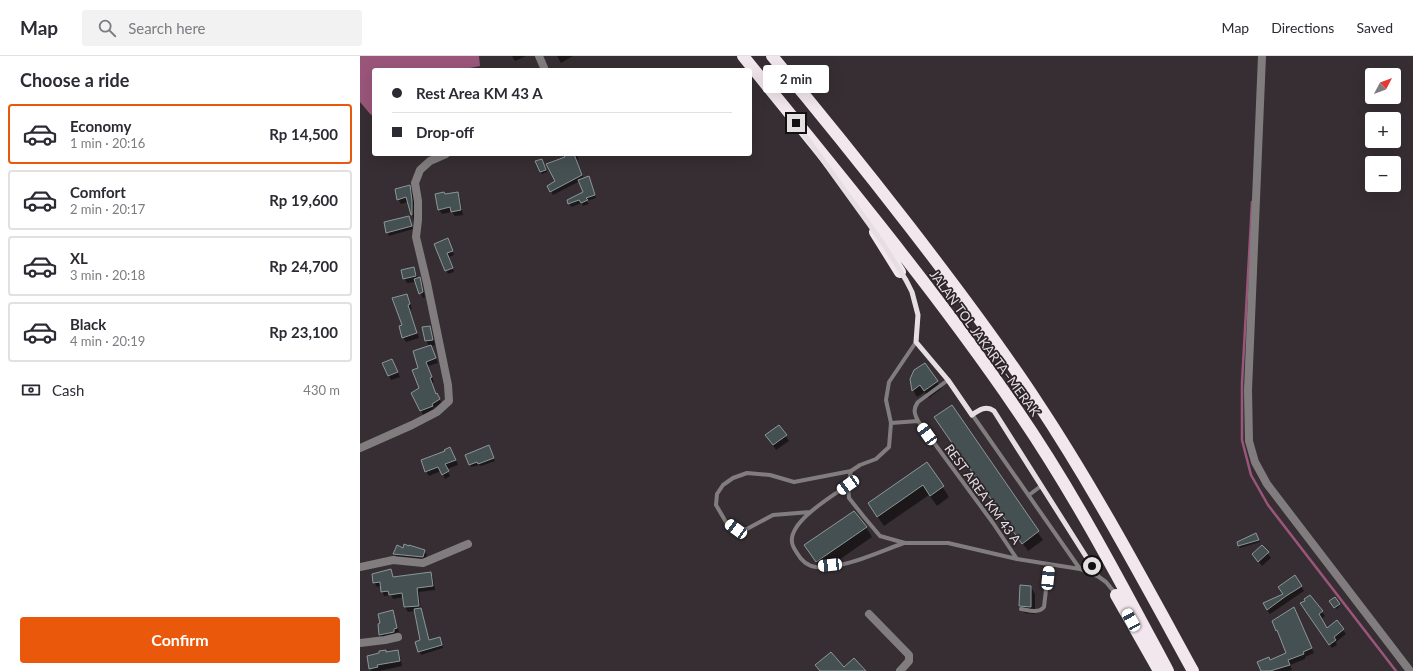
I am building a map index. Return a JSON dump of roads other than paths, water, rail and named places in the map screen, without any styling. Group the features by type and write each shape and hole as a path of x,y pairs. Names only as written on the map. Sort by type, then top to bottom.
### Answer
{"highway":[{"name":"JALAN TOL JAKARTA–MERAK","path":"743,56 948,312 1018,412 1084,516 1168,671"},
{"name":"JALAN TOL JAKARTA–MERAK","path":"772,56 884,194 960,293 1037,402 1101,504 1193,671"},
{"path":"788,111 882,242 900,272"},
{"path":"1116,596 1159,671"}],"street":[{"path":"539,56 544,68"},
{"path":"1262,56 1248,390 1249,440 1255,462 1267,484 1410,671"},
{"path":"360,448 437,412 449,401 448,385 416,237 418,201 415,183 420,170 430,161 441,156"},
{"path":"360,567 393,560 423,563 468,544"},
{"path":"869,614 909,655 909,661 900,671"},
{"path":"360,643 398,637"}],"lane":[{"path":"810,512 773,516 745,530 736,529 726,522 716,505 717,494 723,485 733,478 747,473 770,475 794,482 851,471 860,465 876,459 889,447 891,423 886,400 889,382 916,342 918,315 912,292 900,272"},
{"path":"916,342 948,380 1080,569"},
{"path":"891,423 918,421 914,410 918,402 948,380"},
{"name":"REST AREA KM 43 A","path":"972,415 981,409 989,408 994,411 1099,577"},
{"name":"REST AREA KM 43 A","path":"918,421 993,523 1017,559"},
{"name":"REST AREA KM 43 A","path":"851,471 848,485 849,498 880,536 905,543 948,543 1017,559 1080,569 1099,577 1106,582 1116,596"},
{"name":"REST AREA KM 43 A","path":"848,485 810,512 798,525 792,536 792,542 797,554 808,565 817,567 844,564 905,543"},
{"path":"1029,495 1041,486"},
{"path":"1021,609 1038,611 1042,610 1044,607 1049,564"}],"waterway":[{"path":"1252,202 1242,383 1242,440 1251,475 1268,505 1396,671"}]}
